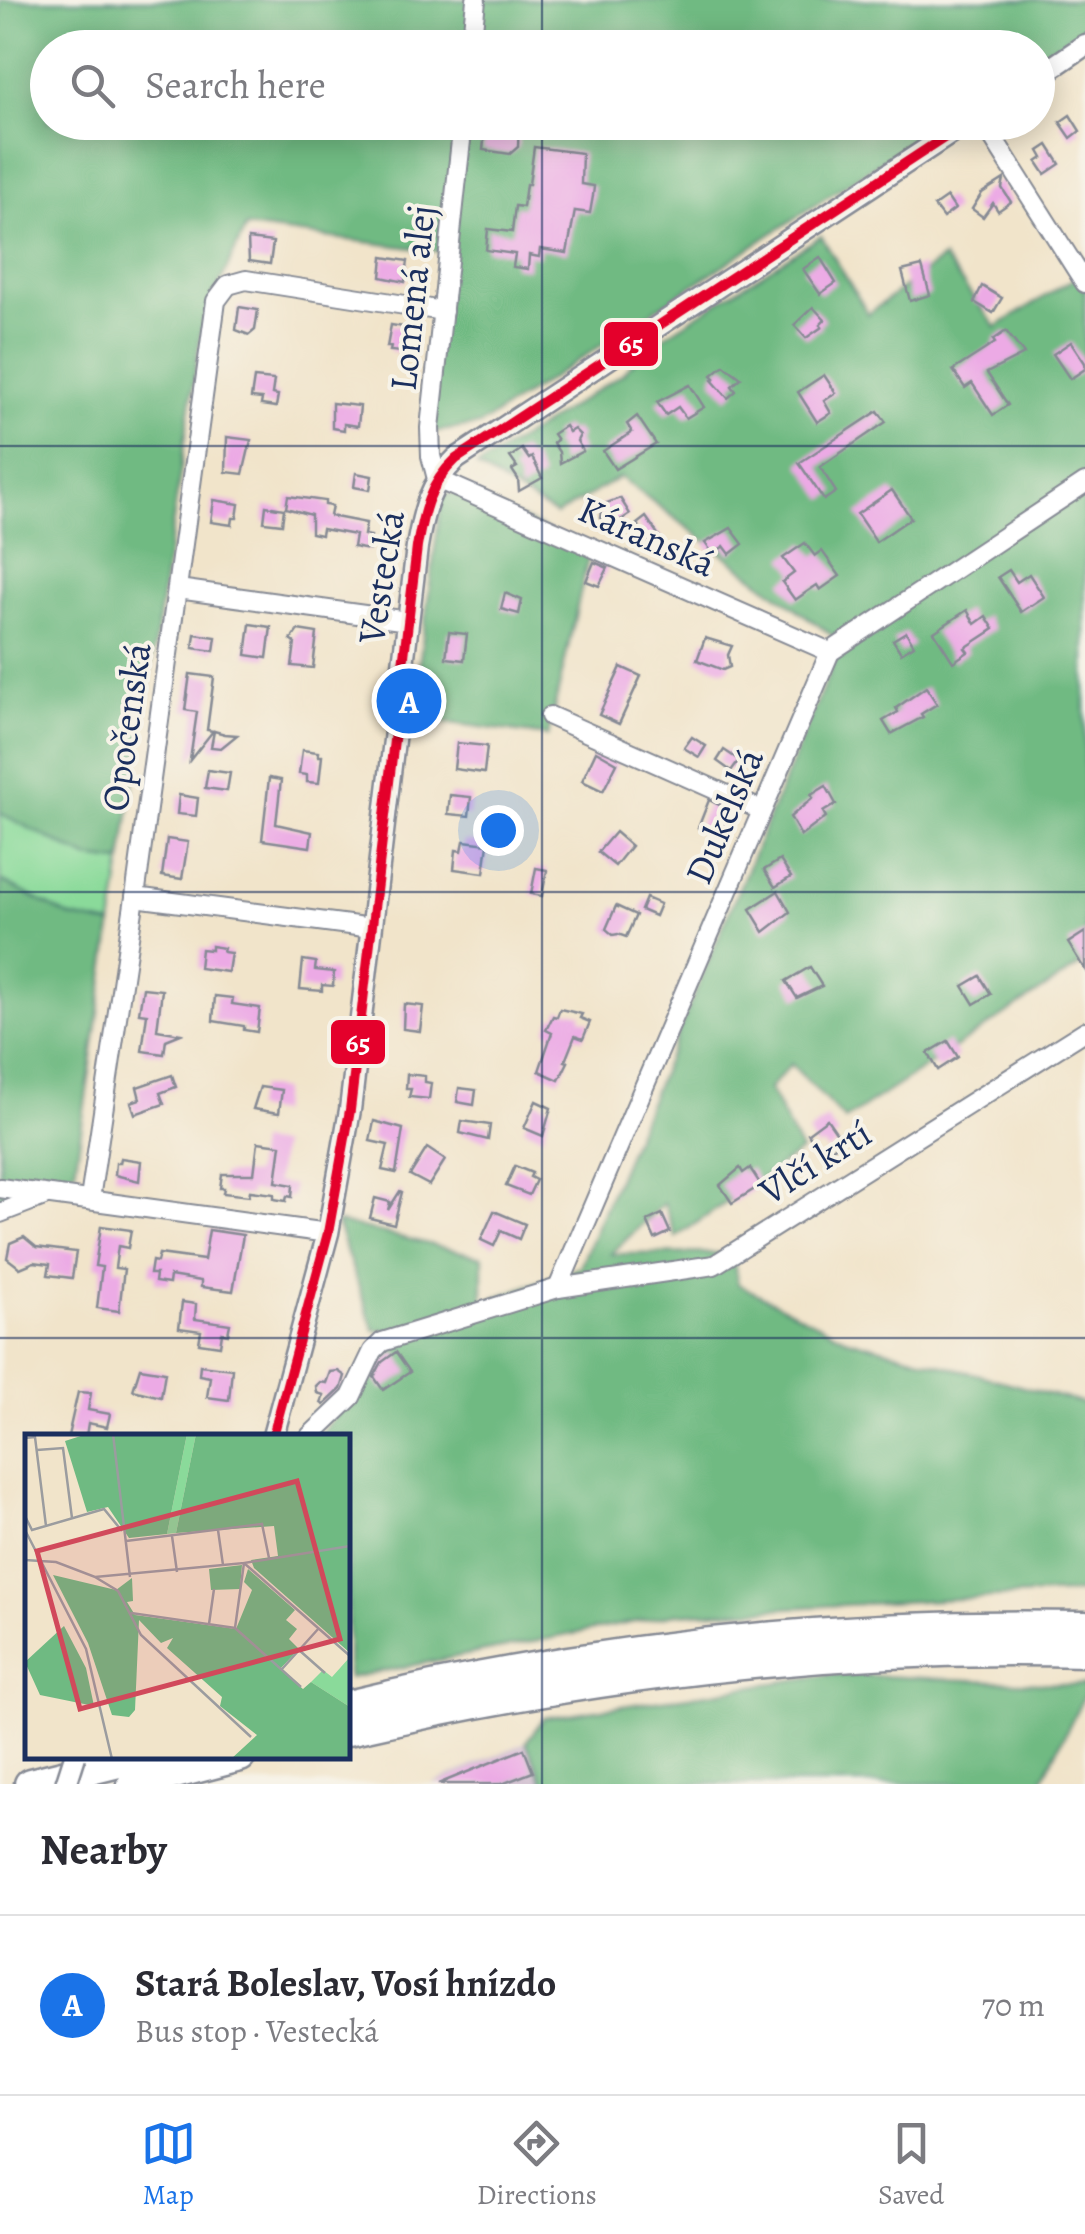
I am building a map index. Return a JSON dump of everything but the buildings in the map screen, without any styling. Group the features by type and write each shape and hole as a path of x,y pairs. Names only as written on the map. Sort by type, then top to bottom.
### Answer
{"highway":[{"path":"350,1706 504,1673 712,1642 933,1626 1085,1627"},
{"path":"350,1730 510,1695 719,1665 936,1651 1085,1652"},
{"path":"30,1784 131,1759"},
{"path":"133,1784 230,1759"}],"street":[{"path":"473,30 476,0"},
{"path":"1055,65 1085,45"},
{"name":"Lomená alej","path":"437,479 430,456 430,428 461,140"},
{"name":"Vestecká","path":"274,1434 328,1233 350,1110 408,620 423,514 437,479 456,460 941,140"},
{"path":"994,140 1084,281"},
{"name":"Opočenská","path":"90,1198 216,302 228,285 246,280 443,311"},
{"name":"Káranská","path":"437,479 830,652"},
{"path":"830,652 1085,483"},
{"path":"178,589 408,620"},
{"name":"Dukelská","path":"558,1288 830,652"},
{"path":"550,716 761,810"},
{"path":"135,897 372,928"},
{"name":"Vlčí krtí","path":"312,1434 350,1397 373,1351 382,1342 414,1329 558,1288 714,1265 1085,1031"},
{"path":"0,1213 4,1201 1,1188 328,1233"},
{"path":"0,1213 44,1196"},
{"path":"66,1784 74,1759"}],"shaded area":[{"path":"526,1742 545,1784 431,1784"}],"green space":[{"path":"0,0 1085,0 1085,27 1055,47 1055,30 30,30 30,140 914,140 480,425 426,433 445,252 246,227 203,320 122,862 88,858 0,813"},
{"path":"821,236 868,314 943,258 996,327 1078,276 1085,287 1085,962 845,1120 791,1064 769,1089 801,1151 676,1237 664,1203 611,1254 732,1253 738,1284 845,1338 1085,1404 1085,1592 676,1614 350,1678 350,1434 321,1434 386,1345 418,1332 374,1330 336,1222 483,1257 483,1302 580,1267 842,643 620,477 556,515 477,467 622,374 649,346"},
{"path":"461,491 590,550 548,736 412,718 442,496"},
{"path":"0,813 87,858 122,862 112,925 71,917 0,880"},
{"path":"0,880 71,917 112,925 75,1171 0,1199"},
{"path":"832,1674 1085,1685 1085,1694 1040,1784 545,1784 526,1742 544,1718"}],"transit line":[{"name":"65","path":"274,1434 328,1233 350,1110 417,547 433,489 456,459 941,140"}],"place":[{"name":"Stará Boleslav, Vosí hnízdo","path":"409,701"}]}
